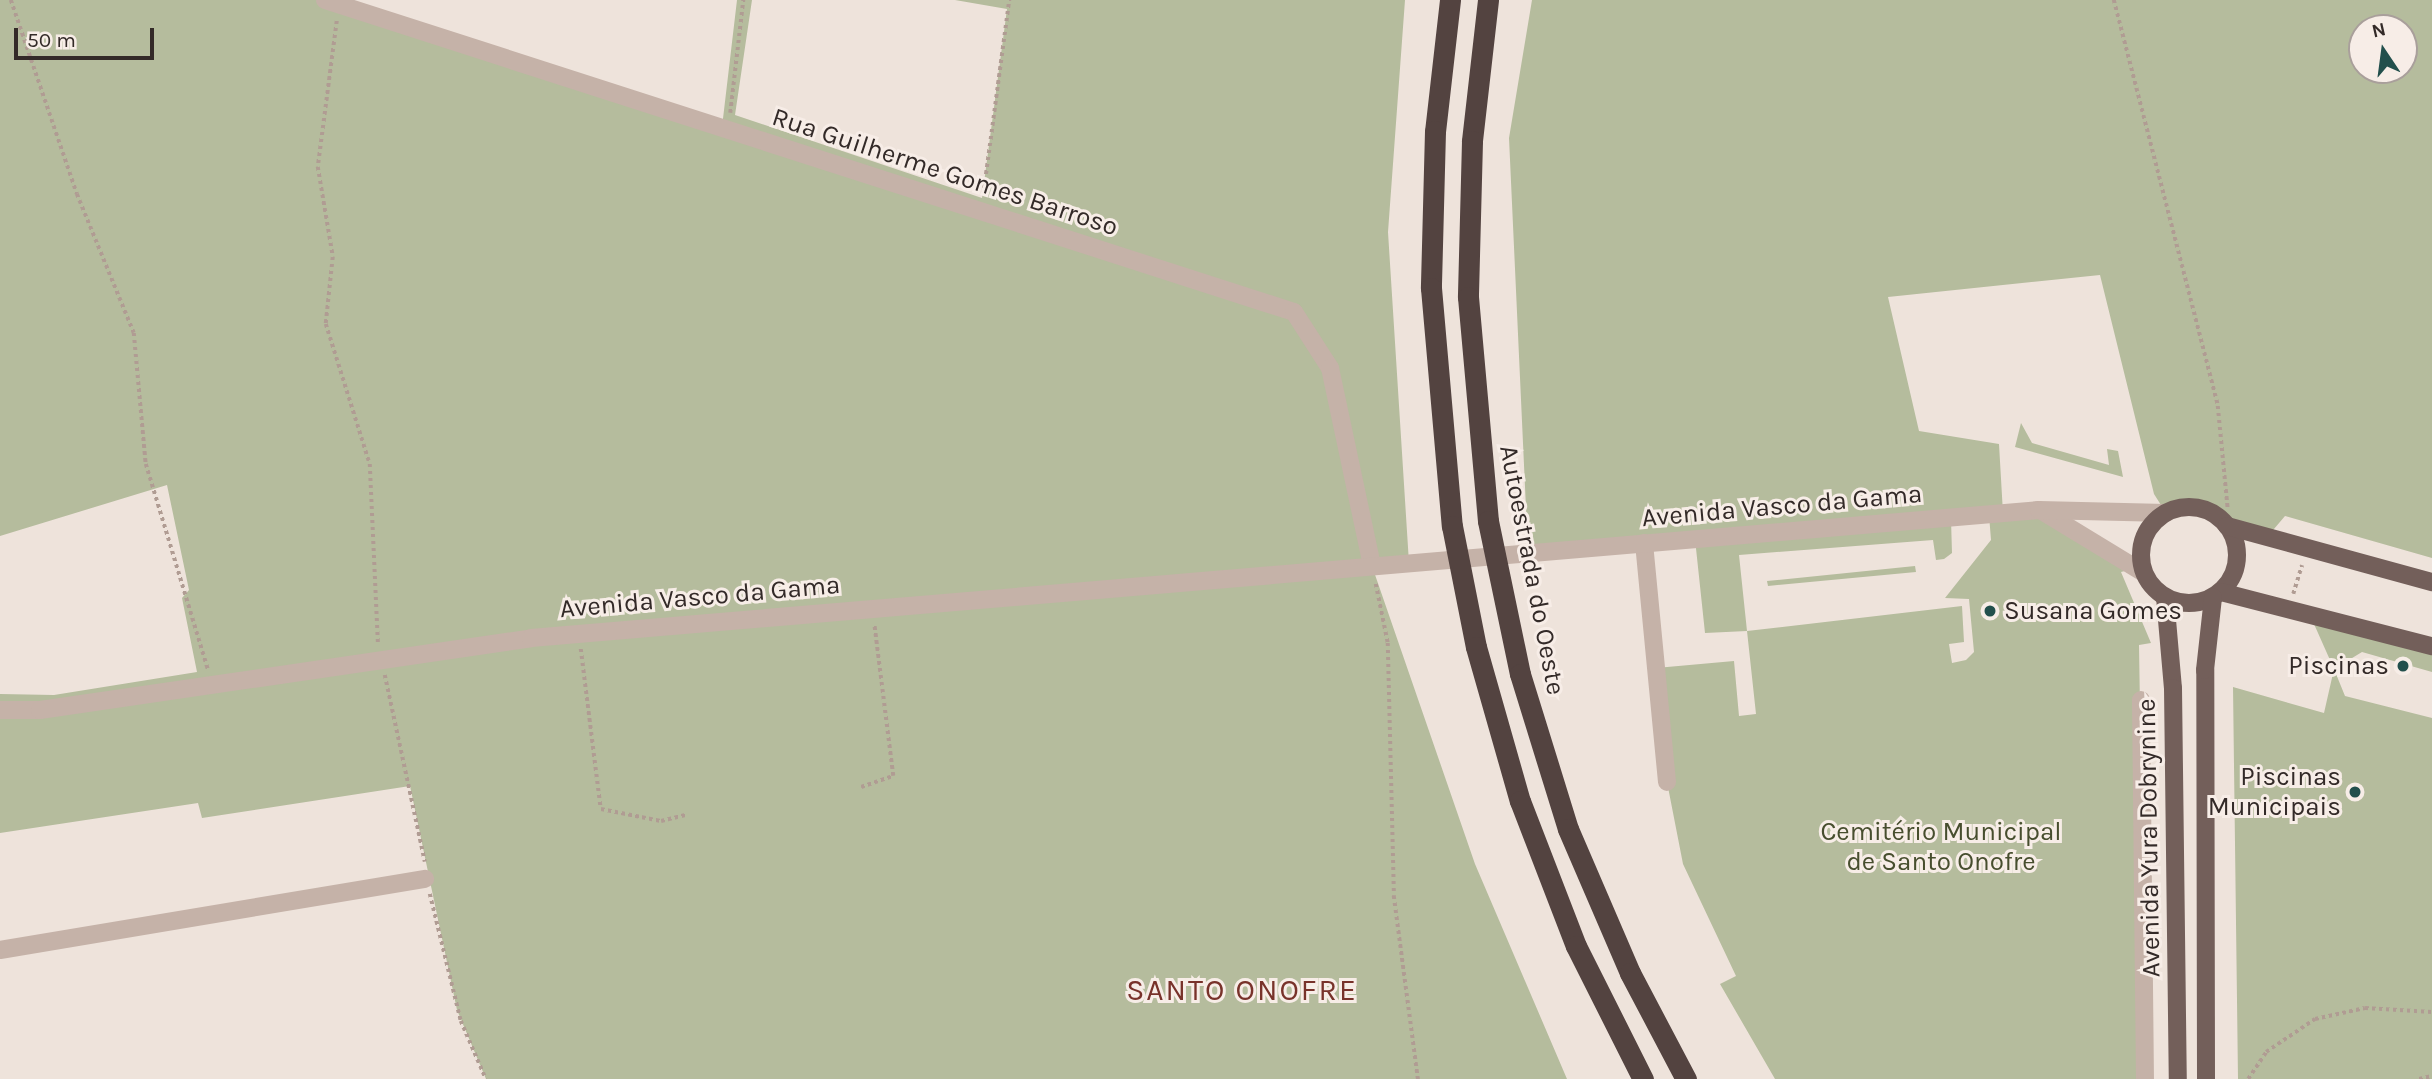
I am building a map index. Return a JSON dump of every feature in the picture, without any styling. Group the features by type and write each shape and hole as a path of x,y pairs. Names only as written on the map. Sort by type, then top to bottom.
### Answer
{"highway":[{"path":"1450,0 1435,131 1431,288 1452,526 1479,659 1520,801 1576,946 1643,1079"},
{"name":"Autoestrada do Oeste","path":"1488,0 1472,141 1468,297 1488,521 1520,674 1569,829 1630,973 1685,1079"}],"main road":[{"path":"2432,582 2227,526 2199,508 2166,513 2142,546 2144,573 2165,597 2189,603 2217,595 2432,646"},
{"path":"2217,595 2236,567 2227,526"},
{"name":"Avenida Yura Dobrynine","path":"2206,1079 2205,670 2217,595"},
{"name":"Avenida Yura Dobrynine","path":"2165,597 2173,688 2178,1079"}],"street":[{"name":"Rua Guilherme Gomes Barroso","path":"332,2 1294,312 1330,368 1372,565"},
{"name":"Avenida Vasco da Gama","path":"0,710 213,684 580,633 2039,510 2166,513"},
{"path":"2039,510 2144,573"},
{"path":"1644,543 1667,782"},
{"path":"2141,700 2145,1079"},
{"path":"0,950 425,879"}],"path":[{"path":"11,0 77,194 134,333 146,464 213,684"},
{"path":"728,130 743,0"},
{"path":"981,211 1009,0"},
{"path":"2114,0 2218,406 2230,481 2227,526"},
{"path":"332,2 318,167 333,257 326,324 370,464 381,659"},
{"path":"2291,602 2304,556"},
{"path":"1372,565 1388,643 1394,896 1418,1079"},
{"path":"861,787 893,776 872,608"},
{"path":"580,633 601,809 661,821 685,815"},
{"path":"2248,1079 2266,1052 2315,1019 2365,1008 2432,1012"},
{"path":"2419,1079 2432,1076"}],"green space":[{"path":"0,0 325,0 722,127 737,0 752,0 735,115 982,198 1007,9 955,0 1405,0 1388,232 1409,563 1372,566 1475,864 1567,1079 486,1079 457,1010 410,786 202,818 198,803 0,833 0,694 54,695 197,672 182,598 189,590 167,485 0,536"},
{"name":"Cemitério Municipal de Santo Onofre","path":"1532,0 2432,0 2432,558 2285,516 2268,536 2227,526 2199,508 2166,513 2154,494 2100,275 1888,297 1919,431 1999,444 2003,513 2039,510 2136,568 2121,572 2151,643 2139,645 2146,1079 1775,1079 1720,984 1736,976 1683,864 1667,782 1656,668 1734,661 1739,716 1756,714 1747,631 1705,633 1695,539 1528,552 1509,138","holes":["1989,515 1991,540 1945,598 1969,599 1974,652 1966,660 1952,663 1949,644 1964,642 1962,606 1747,631 1739,555 1933,540 1936,560 1944,559 1952,553 1951,519"]},
{"path":"2021,423 2032,443 2109,465 2107,449 2118,451 2123,477 2015,447"},
{"path":"1915,566 1916,572 1768,586 1767,581"},
{"path":"2310,615 2432,646 2432,672 2362,652 2334,669"},
{"path":"2334,669 2345,696 2432,718 2432,1079 2238,1079 2233,687 2324,713"}],"place":[{"name":"Susana Gomes","path":"1990,611"},
{"name":"Piscinas","path":"2403,666"},
{"name":"Piscinas Municipais","path":"2355,792"}],"district":[{"name":"SANTO ONOFRE","path":"1242,990"}]}
